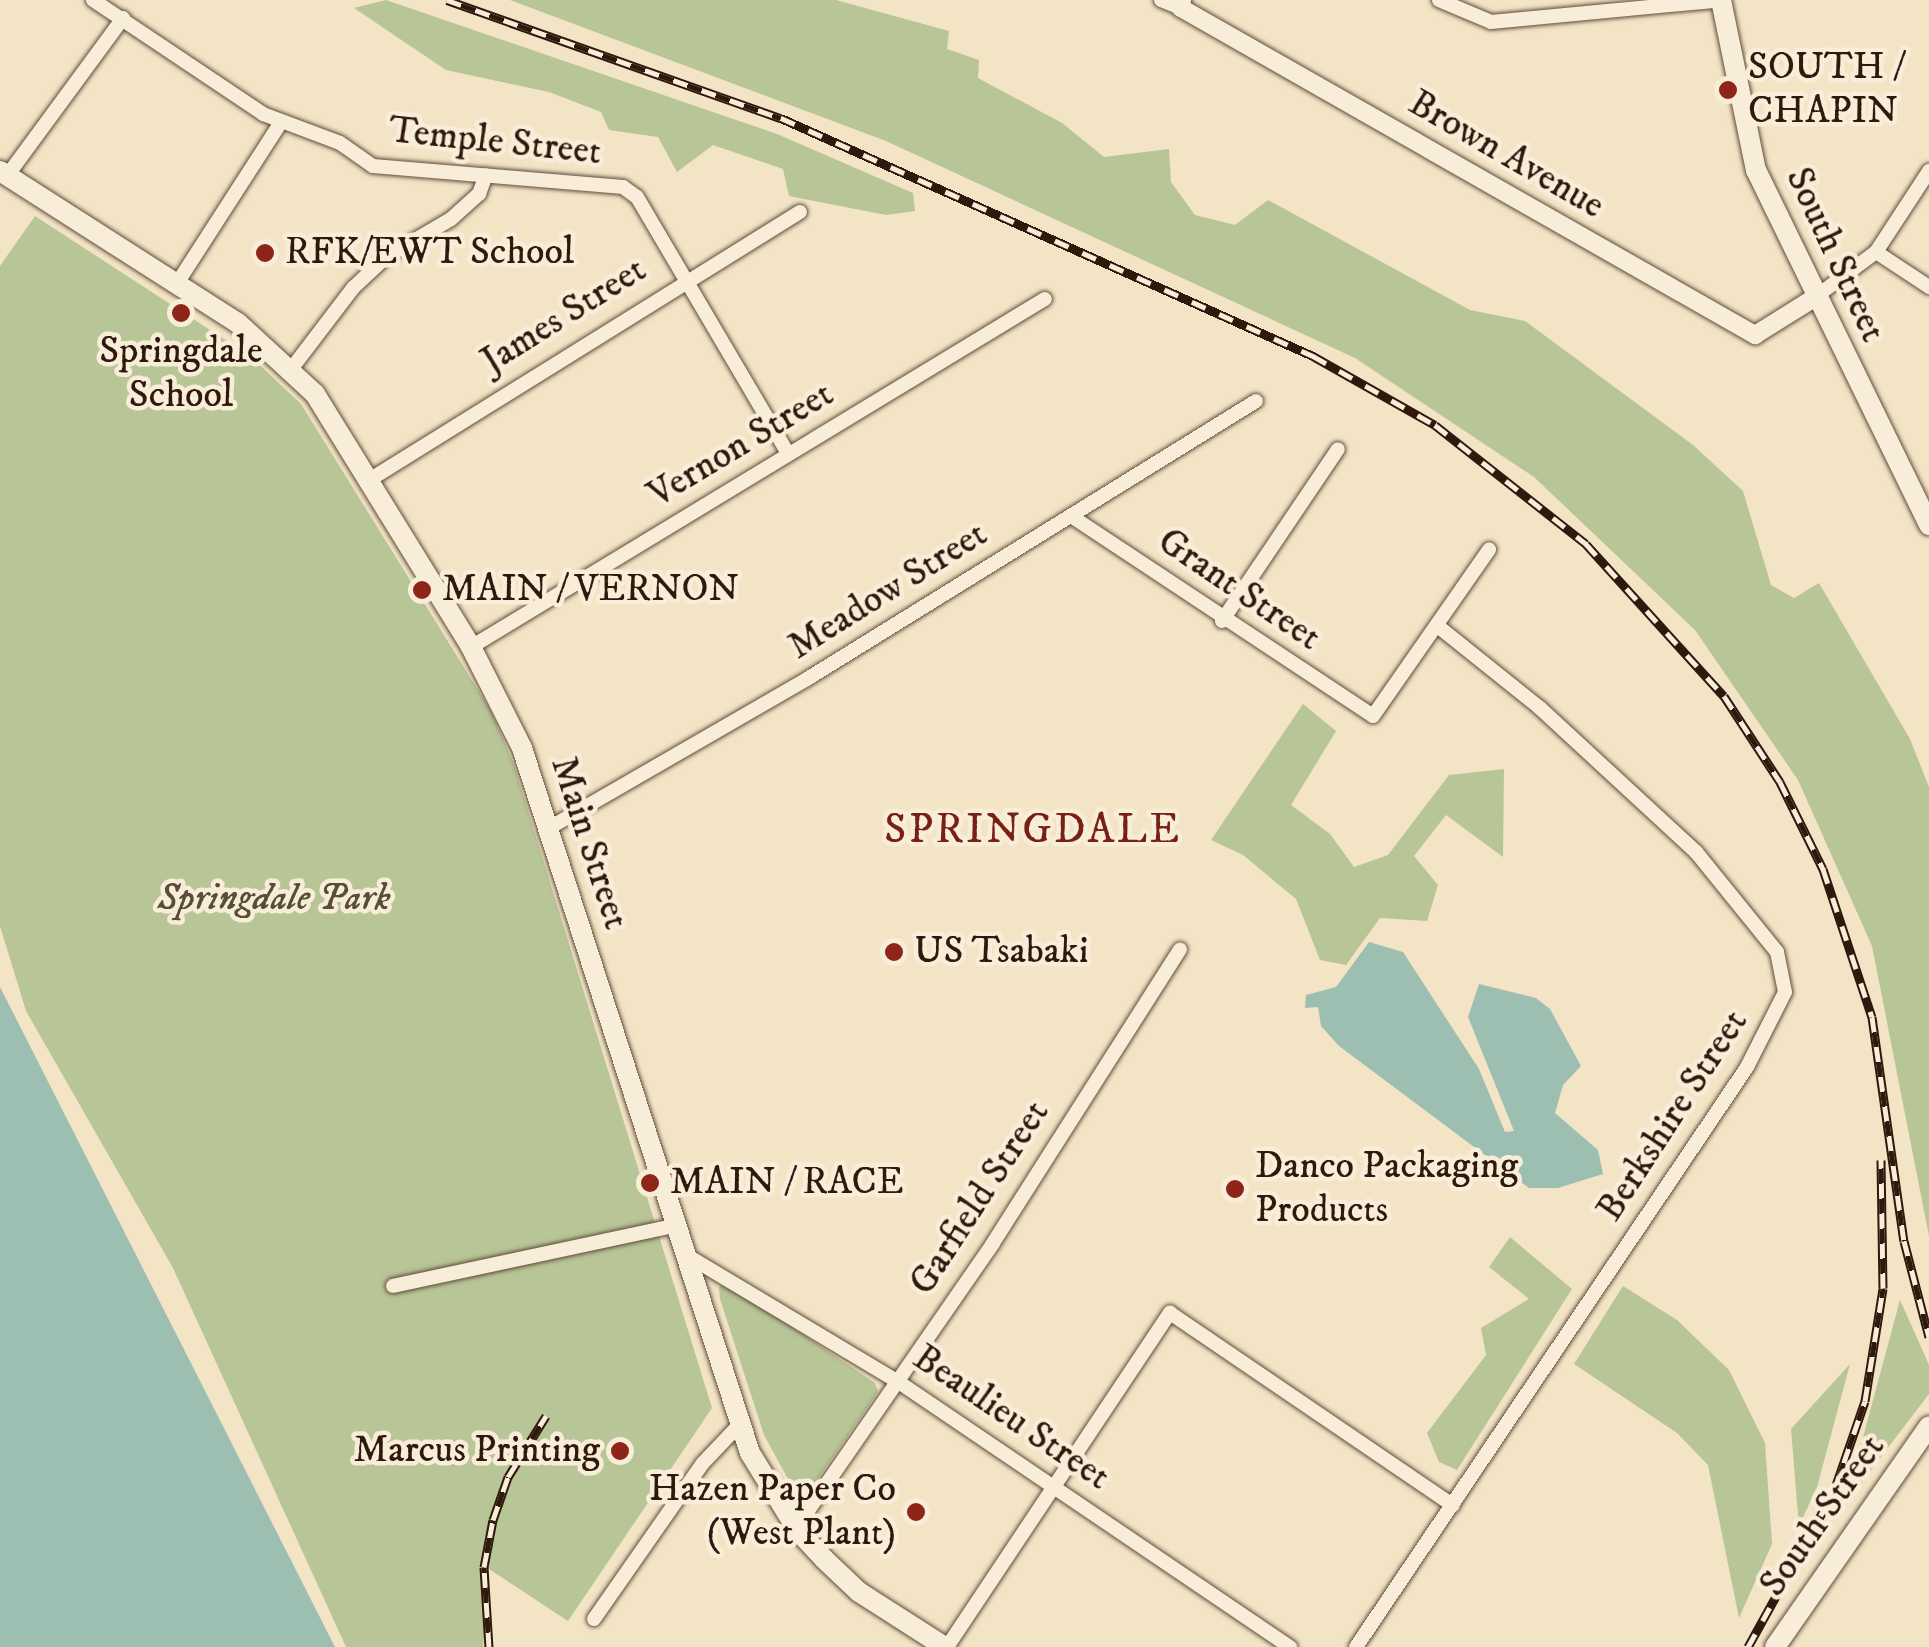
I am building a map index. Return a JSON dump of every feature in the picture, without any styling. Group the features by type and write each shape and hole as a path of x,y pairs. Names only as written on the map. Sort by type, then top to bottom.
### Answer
{"main road":[{"name":"South Street","path":"1722,0 1756,170 1814,298 1929,524"},
{"name":"Main Street","path":"4,174 176,285 292,368 366,482 471,647 522,748 740,1424 796,1528 859,1592 946,1647"},
{"name":"South Street","path":"1775,1647 1929,1426"}],"street":[{"name":"Temple Street","path":"92,0 281,122 340,143 373,166 624,188 637,197 788,453"},
{"name":"Brown Avenue","path":"1161,0 1182,4 1755,335 1772,330 1814,298"},
{"path":"1439,0 1491,22 1722,0"},
{"path":"4,174 123,18"},
{"path":"176,285 281,122"},
{"path":"1814,298 1876,252 1929,171"},
{"path":"292,368 353,288 386,257 451,219 479,194 486,175"},
{"name":"James Street","path":"366,482 685,279 800,212"},
{"path":"1876,252 1929,287"},
{"name":"Vernon Street","path":"471,647 1045,299"},
{"name":"Meadow Street","path":"549,828 1256,401"},
{"path":"1222,621 1338,449"},
{"name":"Grant Street","path":"1071,516 1222,621 1373,716 1438,627"},
{"path":"1438,627 1489,550"},
{"name":"Berkshire Street","path":"1356,1647 1747,1067 1785,992 1777,952 1696,852 1540,708 1438,627"},
{"name":"Garfield Street","path":"796,1528 1180,950"},
{"path":"394,1286 678,1226"},
{"name":"Beaulieu Street","path":"688,1256 897,1381 1290,1647"},
{"path":"946,1647 1170,1313 1453,1505"},
{"path":"594,1619 703,1463 740,1424"}],"green space":[{"path":"386,0 777,134 913,193 915,211 886,215 789,196 783,169 713,145 677,172 658,137 609,130 601,112 549,92 446,70 354,8"},
{"path":"510,0 836,0 949,31 947,49 979,60 978,78 1062,123 1104,157 1169,149 1171,182 1195,215 1235,225 1268,200 1470,310 1525,321 1693,445 1743,491 1771,585 1794,598 1819,583 1910,739 1929,787 1929,1236 1872,946 1798,780 1695,630 1534,477 1355,358 886,141"},
{"name":"Springdale Park","path":"35,216 250,356 301,404 491,711 513,762 712,1408 568,1621 489,1569 483,1647 346,1647 173,1268 26,1011 0,926 0,266"},
{"path":"1303,704 1336,731 1291,805 1330,834 1354,867 1388,855 1449,775 1504,769 1503,857 1446,815 1414,856 1438,885 1427,921 1380,918 1346,965 1320,960 1296,899 1243,855 1211,840"},
{"path":"1510,1237 1572,1289 1457,1470 1439,1462 1427,1433 1486,1355 1481,1328 1529,1299 1489,1267"},
{"path":"727,1283 875,1383 878,1392 801,1503 764,1435 720,1299 719,1287"},
{"path":"1623,1286 1677,1320 1729,1370 1765,1443 1772,1544 1739,1618 1708,1465 1677,1433 1574,1364"},
{"path":"1900,1300 1929,1365 1929,1394 1845,1504"},
{"path":"1850,1364 1817,1487 1799,1526 1791,1429"}],"shaded area":[{"path":"1369,942 1403,952 1479,1069 1505,1132 1514,1131 1468,1017 1479,984 1536,998 1550,1009 1581,1066 1563,1085 1555,1113 1598,1150 1603,1174 1558,1188 1529,1188 1339,1046 1321,1026 1318,1007 1305,1008 1306,995 1336,987"},
{"path":"0,987 335,1647 0,1647"}],"railway":[{"path":"447,0 781,118 1313,356 1435,425 1586,544 1724,696 1780,782 1823,869 1872,1017 1904,1241 1929,1337"},
{"path":"1748,1647 1834,1491 1865,1401 1883,1288 1881,1160"},
{"path":"489,1647 484,1567 493,1520 508,1477 546,1416"}],"place":[{"name":"SOUTH / CHAPIN","path":"1728,90"},
{"name":"RFK/EWT School","path":"265,253"},
{"name":"Springdale School","path":"181,313"},
{"name":"MAIN / VERNON","path":"422,590"},
{"name":"US Tsabaki","path":"894,952"},
{"name":"MAIN / RACE","path":"650,1183"},
{"name":"Danco Packaging Products","path":"1235,1189"},
{"name":"Marcus Printing","path":"620,1451"},
{"name":"Hazen Paper Co (West Plant)","path":"916,1512"}],"district":[{"name":"SPRINGDALE","path":"1033,830"}]}
